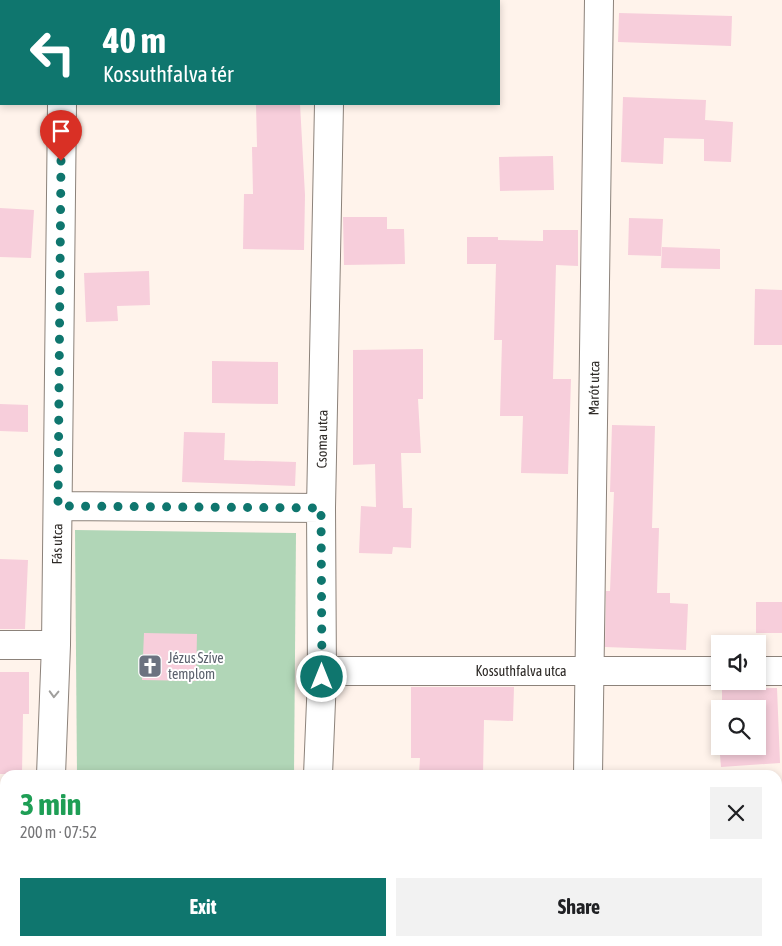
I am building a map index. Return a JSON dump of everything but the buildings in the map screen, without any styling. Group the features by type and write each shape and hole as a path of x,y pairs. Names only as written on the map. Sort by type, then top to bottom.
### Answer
{"street":[{"name":"Marót utca","path":"588,770 599,0"},
{"name":"Fás utca","path":"51,770 56,646 62,105"},
{"name":"Csoma utca","path":"318,770 322,671 321,508 329,105"},
{"path":"58,506 321,508"},
{"path":"0,645 56,646"},
{"name":"Kossuthfalva utca","path":"322,671 711,671"},
{"path":"766,671 782,672"}],"green space":[{"path":"75,530 296,533 294,770 77,770"}],"place":[{"name":"Jézus Szíve templom","path":"150,666"}],"route":[{"path":"61,161 58,506 321,508 322,677"}]}
